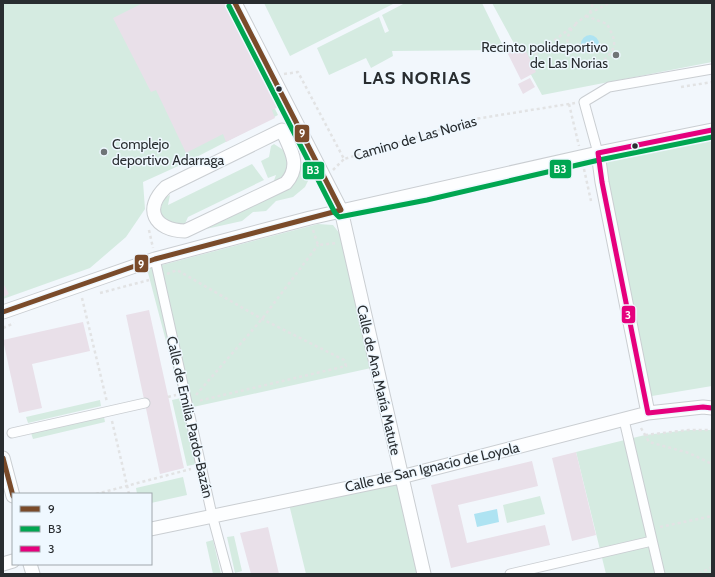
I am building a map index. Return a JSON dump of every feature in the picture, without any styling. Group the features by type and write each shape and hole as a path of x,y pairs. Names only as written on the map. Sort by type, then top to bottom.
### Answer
{"street":[{"name":"Calle de Ana María Matute","path":"235,3 341,210 424,574"},
{"path":"643,415 598,153 584,102 608,87 712,69"},
{"path":"282,130 294,158 293,173 286,183 185,231 169,230 157,220 153,211 155,201 158,194 166,187 282,130 295,120"},
{"path":"3,312 155,259 341,210 426,193 598,153 712,130"},
{"name":"Calle de Emilia Pardo-Bazán","path":"155,259 212,515 228,574"},
{"path":"12,433 145,403"},
{"name":"Calle de San Ignacio de Loyola","path":"152,529 212,515 401,477 643,415 703,407 712,408"},
{"path":"624,420 660,574"},
{"path":"3,458 12,493"},
{"path":"510,574 652,541"}],"path":[{"path":"590,13 593,3"},
{"path":"535,55 590,13 609,3"},
{"path":"576,24 567,38 568,50 574,59 585,65 598,63 609,55 614,44 612,34 607,24 586,16"},
{"name":"Camino de Las Norias","path":"281,74 298,72 344,159 475,119 584,102"},
{"path":"674,88 712,82"},
{"path":"310,218 318,245"},
{"path":"187,404 262,319 318,245 349,242"},
{"path":"98,294 177,270 262,319 344,360 346,366 187,404"},
{"path":"75,300 90,296"},
{"path":"82,298 129,493"},
{"path":"3,327 19,322"},
{"path":"643,415 644,435 649,442 689,453 712,464"},
{"path":"644,435 689,430 712,430"},
{"path":"100,493 202,467"},
{"path":"649,530 712,516"},
{"path":"699,574 712,566"}],"green space":[{"name":"Complejo deportivo Adarraga","path":"3,3 223,3 278,115 185,163 143,182 145,209 126,237 90,268 3,299"},
{"path":"264,3 395,3 290,56"},
{"path":"405,3 482,3 505,50 392,51 393,56 371,68 366,58 329,75 317,48 379,17 385,33 389,31 382,15"},
{"name":"Recinto polideportivo de Las Norias","path":"492,3 712,3 712,62 542,95"},
{"path":"712,131 712,386 646,397 598,153"},
{"path":"274,144 288,153 292,163 286,178 272,186 276,175 268,178 261,161 269,157 271,146"},
{"path":"300,160 309,179 305,187 293,197 276,201 266,211 253,212 242,221 206,229 291,186 299,173"},
{"path":"252,164 264,180 188,217 183,228 162,218 160,211 164,198 170,195 168,205"},
{"path":"318,224 333,225 340,234 371,368 184,409 197,464 187,466 172,400 181,398 147,269"},
{"path":"100,400 101,406 28,423 26,417"},
{"path":"104,417 105,422 33,439 31,433"},
{"path":"689,430 712,430 712,574 606,574 576,452 645,435"},
{"path":"183,477 187,495 152,503 152,493 137,493 136,488"},
{"path":"401,477 424,574 306,574 288,500"},
{"path":"540,496 545,514 507,523 503,505"},
{"path":"234,536 242,571 235,573 227,537"},
{"path":"213,540 221,574 213,574 206,542"}],"water":[{"path":"590,35 596,38 599,44 596,50 590,53 584,50 581,44 584,38"},
{"path":"497,509 499,522 477,527 474,514"}],"building":[{"path":"143,3 230,3 247,38 244,39 279,107 272,110 275,118 226,142 223,134 186,153 156,90 151,92 113,18"},
{"path":"523,45 536,72 521,80 507,52"},
{"path":"530,78 535,87 523,94 518,84"},
{"path":"3,283 9,294 3,297"},
{"path":"149,310 184,468 160,474 126,315"},
{"path":"83,322 90,351 32,364 42,408 19,413 3,340"},
{"path":"576,452 596,535 572,541 552,458"},
{"path":"532,461 538,486 458,505 467,543 545,525 550,545 451,568 431,485"},
{"path":"268,527 279,574 251,574 240,533"}],"transit line":[{"name":"9","path":"3,312 155,259 341,210 235,3"},
{"name":"B3","path":"229,6 335,213 339,217 427,200 599,160 712,137"},
{"name":"3","path":"598,153 712,130"},
{"name":"3","path":"598,153 602,182 648,413 703,407 712,408"},
{"name":"9","path":"3,458 12,493"}],"place":[{"name":"Recinto polideportivo de Las Norias","path":"616,55"},
{"name":"Complejo deportivo Adarraga","path":"104,152"}],"district":[{"name":"LAS NORIAS","path":"417,78"}]}
